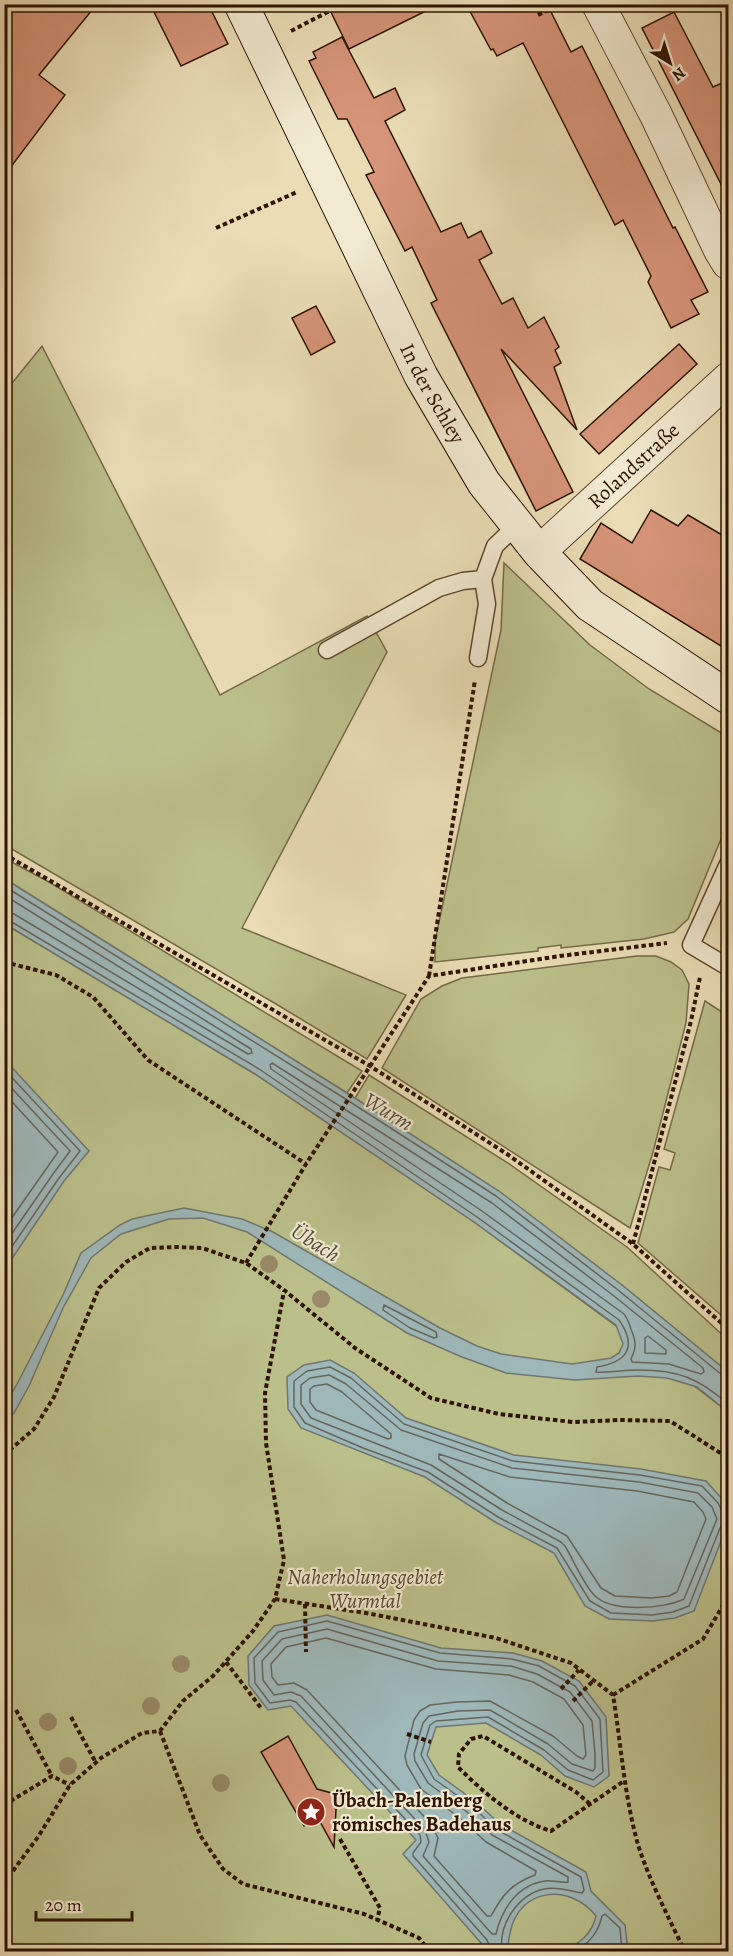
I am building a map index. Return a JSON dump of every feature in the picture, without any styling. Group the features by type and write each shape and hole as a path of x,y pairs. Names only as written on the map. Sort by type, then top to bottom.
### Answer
{"street":[{"name":"In der Schley","path":"241,4 421,376 484,483 539,552 590,605 729,697"},
{"path":"598,4 656,115 720,250 729,263"},
{"name":"Rolandstraße","path":"539,552 729,379"}],"lane":[{"path":"478,658 487,604 483,579 495,546 517,525"},
{"path":"327,650 439,588 462,581 483,579"},
{"path":"728,864 691,945 729,967"}],"path":[{"path":"260,46 343,4"},
{"path":"538,15 560,4"},
{"path":"216,228 325,181"},
{"path":"246,1263 306,1164 429,976 431,948 478,658"},
{"path":"4,854 370,1066 507,1154 633,1244 729,1329"},
{"path":"429,976 560,956 674,942 691,945 700,977 691,1021 633,1244"},
{"path":"4,962 56,975 93,997 148,1060 306,1164"},
{"path":"4,1455 34,1429 54,1397 99,1288 126,1262 150,1248 177,1247 202,1248 246,1263 284,1290 355,1348 431,1398 499,1414 573,1422 670,1421 722,1454 729,1463"},
{"path":"4,1883 38,1837 70,1785 96,1763 142,1732 160,1731 183,1701 213,1676 254,1630 275,1599 284,1560 266,1443 265,1393 284,1290"},
{"path":"613,1695 703,1639 729,1597"},
{"path":"275,1599 496,1638 571,1663 613,1695 621,1742 624,1781 637,1842 664,1909 685,1952"},
{"path":"305,1604 306,1652"},
{"path":"226,1662 261,1708"},
{"path":"561,1689 580,1670"},
{"path":"573,1701 593,1681"},
{"path":"16,1710 52,1776 70,1785"},
{"path":"71,1717 96,1763"},
{"path":"160,1731 200,1835 223,1869 243,1884 364,1914 419,1938 430,1952"},
{"path":"407,1734 431,1742"},
{"path":"590,1804 576,1792 483,1736 471,1738 459,1754 458,1767 475,1784 530,1824 551,1831 624,1781"},
{"path":"4,1805 52,1776"},
{"path":"340,1839 380,1908 377,1920"}],"green space":[{"path":"42,346 220,695 367,616 387,652 242,928 406,995 367,1059 5,845 4,393"},
{"path":"504,563 590,645 649,689 728,737 728,822 688,919 674,932 644,939 561,948 561,945 538,948 538,951 435,962 435,941 501,630"},
{"path":"4,858 49,882 362,1071 347,1093 5,879"},
{"name":"Naherholungsgebiet Wurmtal","path":"5,924 255,1074 474,1222 627,1334 728,1412 728,1951 5,1952"},
{"path":"637,956 656,956 671,962 682,970 689,984 686,1023 653,1152 630,1228 382,1068 421,999 442,986 462,978"},
{"path":"705,1001 728,1016 728,1321 638,1243 659,1167 670,1170 675,1153 664,1149"},
{"path":"369,1075 508,1163 627,1247 728,1340 728,1372 622,1285 355,1098"}],"water":[{"path":"5,879 499,1191 622,1285 728,1372 728,1412 697,1387 667,1378 638,1376 575,1380 506,1373 462,1357 407,1333 247,1232 203,1218 169,1219 121,1234 91,1258 63,1308 29,1386 14,1413 5,1420 5,1404 63,1295 81,1253 132,1219 184,1208 242,1219 273,1232 440,1328 477,1346 501,1354 572,1364 611,1358 619,1353 623,1344 616,1325 474,1222 255,1074 5,924"},
{"path":"5,1060 89,1151 64,1181 5,1269"},
{"path":"330,1360 354,1373 406,1418 514,1455 641,1469 706,1481 724,1501 728,1523 694,1611 675,1618 653,1621 609,1619 585,1606 554,1553 495,1522 425,1477 301,1428 288,1409 287,1377 304,1365"},
{"path":"327,1615 441,1648 513,1653 542,1661 579,1681 606,1717 609,1776 594,1787 565,1776 541,1755 486,1723 436,1727 427,1755 439,1775 476,1802 500,1824 586,1872 591,1891 625,1925 628,1951 564,1951 584,1937 592,1928 596,1916 585,1905 573,1898 547,1895 534,1899 524,1906 515,1918 508,1944 509,1951 488,1951 403,1854 416,1840 291,1706 268,1710 249,1685 248,1656 274,1626"}],"building":[{"path":"4,4 97,4 39,75 65,95 4,176"},
{"path":"150,4 208,4 228,44 181,66"},
{"path":"327,4 440,4 349,49"},
{"path":"466,4 547,4 571,52 582,46 673,228 675,227 708,292 691,300 699,314 671,328 648,282 651,276 623,220 615,225 523,43 497,56 493,49 491,50"},
{"path":"674,12 713,87 729,80 729,200 642,28"},
{"path":"342,37 374,98 395,88 405,110 385,121 441,232 461,223 468,238 481,231 492,253 479,260 502,304 513,298 528,328 544,317 559,347 555,350 561,363 554,367 577,430 501,349 573,492 536,511 431,303 437,300 412,247 405,251 366,175 374,172 347,119 338,119 309,61 316,58 313,52"},
{"path":"316,306 335,342 311,355 292,318"},
{"path":"679,344 697,364 599,454 580,434"},
{"path":"651,510 678,526 688,515 729,539 729,651 580,559 601,523 632,543"},
{"path":"288,1736 317,1789 354,1799 336,1809 334,1847 318,1818 304,1826 261,1752"}],"place":[{"name":"Übach-Palenberg römisches Badehaus","path":"311,1812"}],"water label":[{"name":"Wurm","path":"389,1111"},
{"name":"Übach","path":"316,1242"}]}
